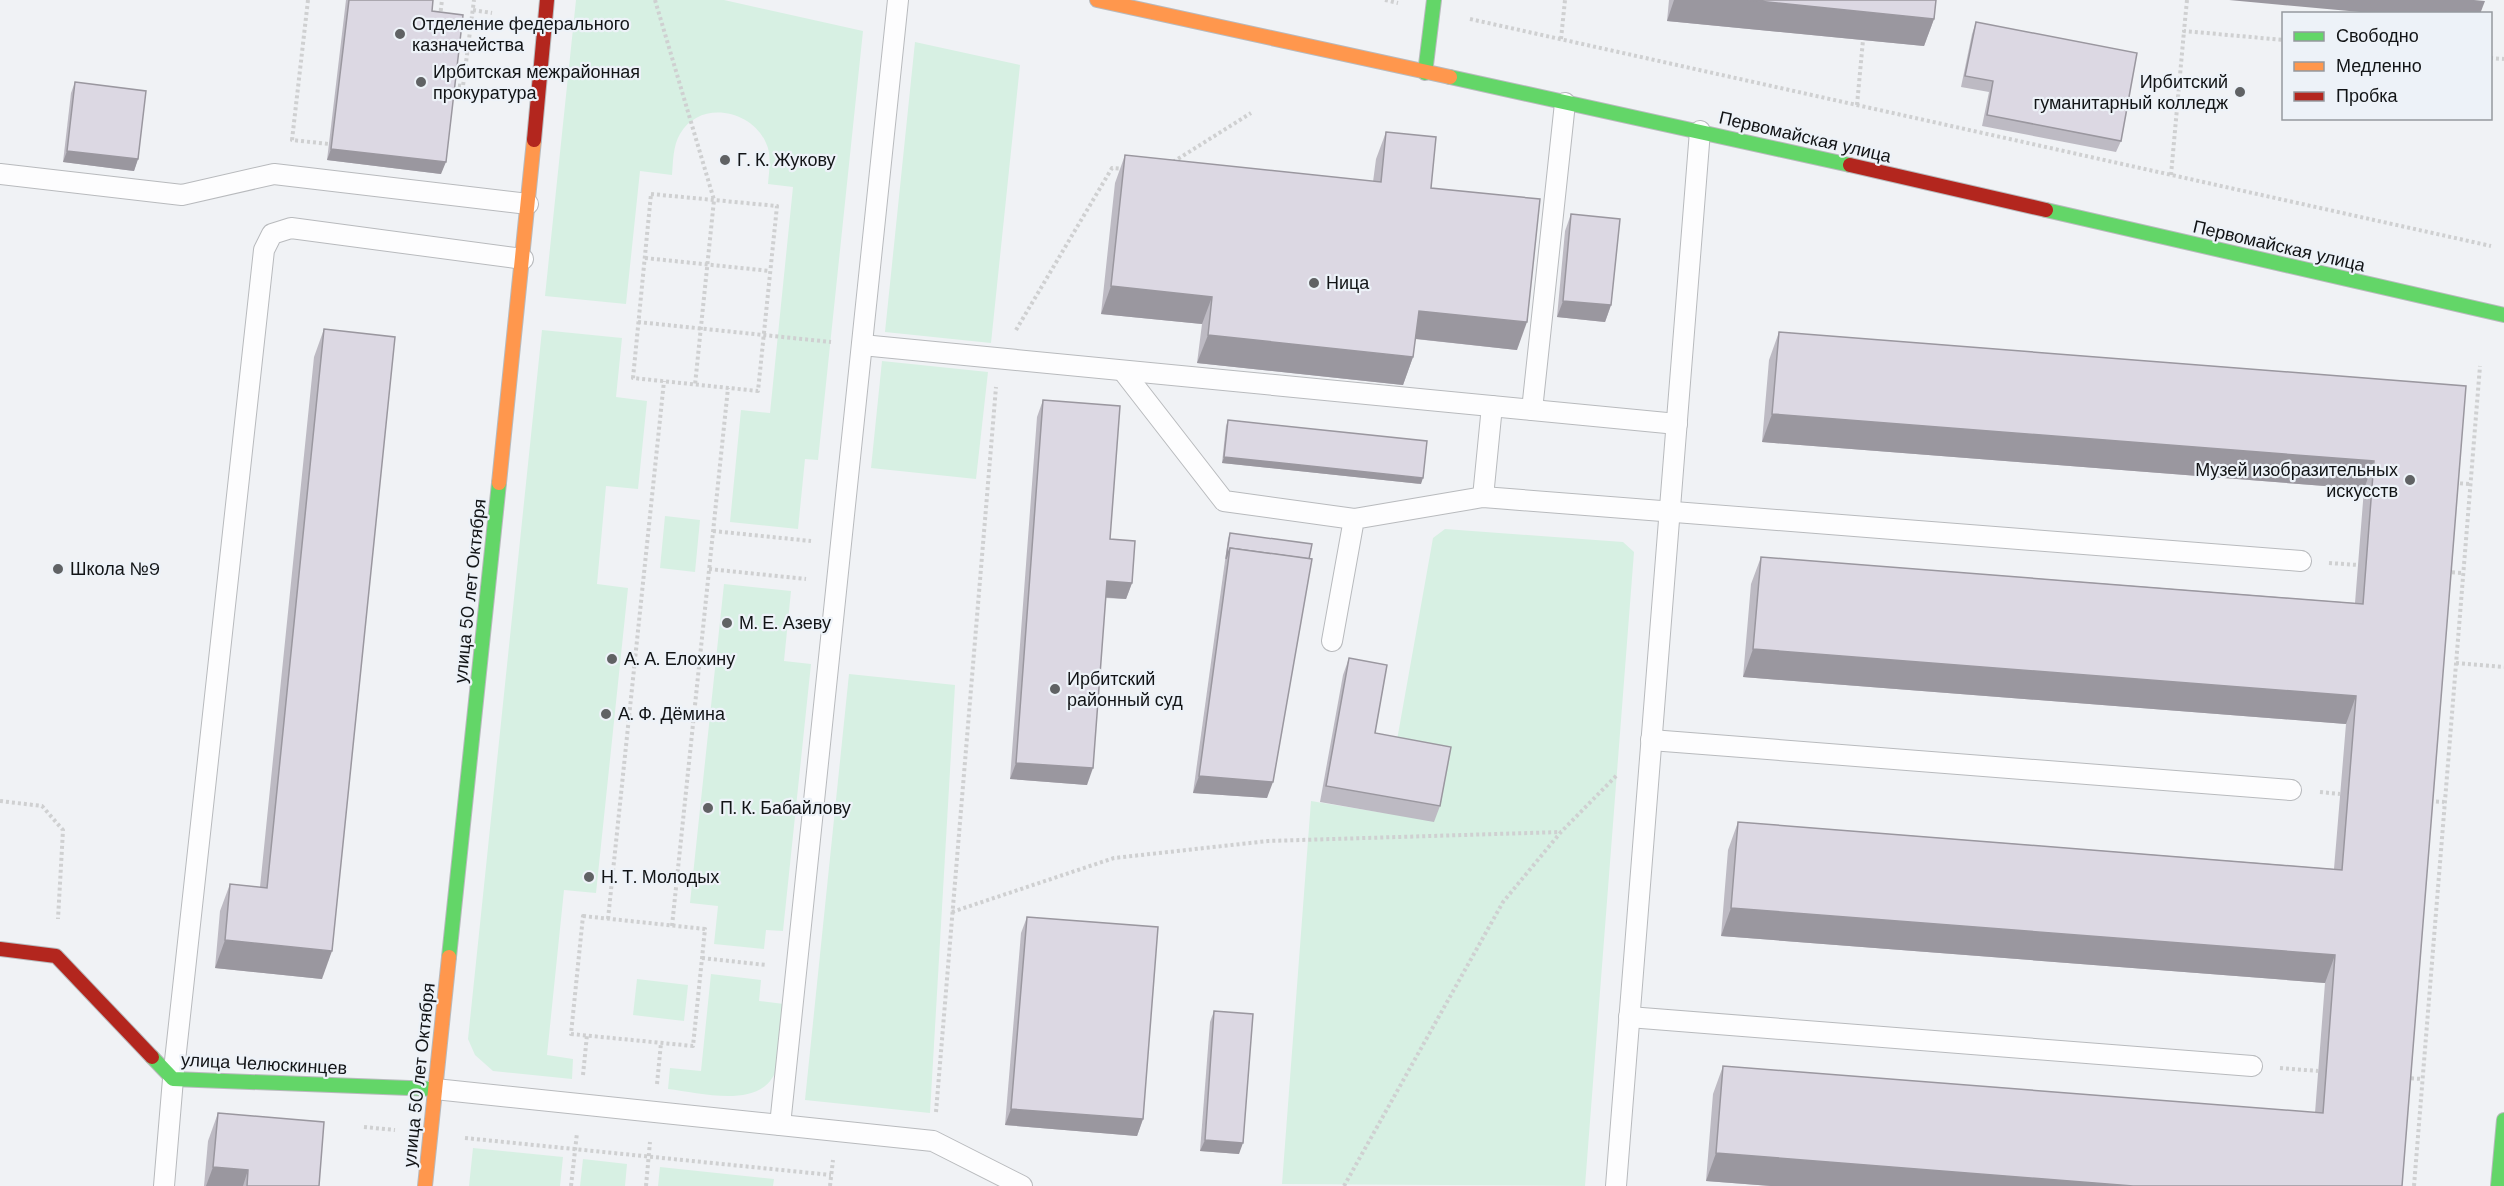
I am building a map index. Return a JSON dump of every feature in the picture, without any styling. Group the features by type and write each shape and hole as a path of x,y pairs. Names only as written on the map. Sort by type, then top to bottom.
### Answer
{"street":[{"name":"улица 50 лет Октября","path":"425,1186 523,259 547,0"},
{"name":"Первомайская улица","path":"1097,0 1700,131 2504,315"},
{"path":"1425,73 1433,5"},
{"path":"0,949 56,956"},
{"name":"улица Челюскинцев","path":"56,956 173,1079 435,1089"},
{"path":"2498,1186 2504,1120"}],"lane":[{"path":"780,1125 898,0"},
{"path":"1532,410 1565,103"},
{"path":"1616,1186 1700,131"},
{"path":"0,174 182,195 274,174 528,204"},
{"path":"164,1186 173,1079 264,250 272,234 291,228 523,259"},
{"path":"862,345 1677,424"},
{"path":"1123,371 1224,501 1354,519 1483,497 2301,561"},
{"path":"1483,497 1492,406"},
{"path":"1332,641 1354,519"},
{"path":"1651,740 2291,790"},
{"path":"1629,1017 2252,1066"},
{"path":"435,1089 933,1141 1022,1186"}],"path":[{"path":"308,0 292,140 329,144"},
{"path":"439,24 442,0"},
{"path":"452,86 463,86 474,0"},
{"path":"655,0 714,200 695,385"},
{"path":"1385,0 1433,5 1561,39 2491,246"},
{"path":"1561,39 1565,0"},
{"path":"2171,175 2187,0"},
{"path":"473,10 492,13"},
{"path":"2184,31 2282,40"},
{"path":"1857,105 1863,40"},
{"path":"1167,166 1251,113"},
{"path":"933,1141 998,359 1112,168 1135,170"},
{"path":"651,194 714,200 777,206 758,391 633,378 651,194"},
{"path":"645,258 771,271"},
{"path":"638,322 862,345"},
{"path":"2414,1186 2480,366"},
{"path":"608,919 664,381"},
{"path":"672,926 728,388"},
{"path":"2450,483 2470,484"},
{"path":"713,531 841,544"},
{"path":"709,569 837,582"},
{"path":"2443,572 2463,573"},
{"path":"2456,663 2504,667"},
{"path":"1344,1186 1503,902 1561,832 1651,740"},
{"path":"0,801 42,806 63,830 56,956"},
{"path":"2425,801 2444,802"},
{"path":"952,912 1114,858 1268,841 1561,832"},
{"path":"583,916 672,926 705,929 693,1046 571,1034 583,916"},
{"path":"702,958 797,968"},
{"path":"2252,1066 2319,1071"},
{"path":"2403,1078 2423,1079"},
{"path":"364,1127 831,1175"}],"green space":[{"path":"576,0 724,0 863,31 818,460 805,459 798,529 730,522 741,410 770,413 793,187 768,184 769,153 759,132 738,116 712,113 700,116 689,123 678,138 672,175 640,171 626,304 545,296"},
{"path":"915,42 1020,65 991,343 885,332"},
{"path":"542,330 622,338 616,397 647,401 638,489 606,486 597,584 628,588 596,893 564,890 547,1055 573,1059 572,1079 493,1071 475,1055 468,1039"},
{"path":"882,361 988,372 976,479 871,468"},
{"path":"665,516 700,520 695,572 660,568"},
{"path":"1445,529 1623,542 1634,552 1585,1186 1282,1184 1311,801 1384,813 1433,538"},
{"path":"724,584 791,591 784,661 811,664 783,931 766,930 764,949 714,944 718,906 690,903"},
{"path":"849,674 955,685 930,1113 805,1100"},
{"path":"711,974 761,980 759,1001 784,1004 778,1064 772,1079 761,1089 748,1094 715,1096 668,1089 670,1068 701,1071"},
{"path":"637,979 688,985 684,1021 633,1015"},
{"path":"473,1148 563,1157 560,1186 469,1186"},
{"path":"583,1159 627,1164 625,1186 580,1186"},
{"path":"660,1167 774,1179 773,1186 658,1186"}],"building":[{"path":"349,0 433,0 432,11 463,15 446,162 331,149"},
{"path":"1748,0 1936,0 1934,19"},
{"path":"1976,22 2137,53 2121,141 1987,115 1993,81 1965,76"},
{"path":"75,82 146,91 138,159 67,151"},
{"name":"Ница","path":"1386,132 1436,137 1431,188 1540,199 1527,322 1419,311 1413,357 1208,335 1212,297 1111,286 1125,155 1381,182"},
{"path":"1571,214 1620,219 1611,305 1563,301"},
{"path":"324,329 395,337 332,951 225,940 230,884 267,888"},
{"path":"1779,332 2466,386 2402,1186 2133,1186 1716,1153 1723,1066 2323,1113 2335,955 1731,908 1738,822 2342,870 2356,696 1753,649 1761,557 2363,604 2374,461 1772,414"},
{"name":"Ирбитский районный суд","path":"1043,400 1120,406 1110,539 1135,541 1132,583 1107,581 1093,768 1016,763"},
{"path":"1228,420 1427,441 1423,478 1224,457"},
{"path":"1230,533 1312,544 1309,559 1230,548 1226,559"},
{"path":"1230,548 1312,559 1273,782 1199,776"},
{"path":"1349,658 1387,665 1375,733 1451,747 1440,806 1326,786"},
{"path":"1027,917 1158,927 1143,1119 1011,1109"},
{"path":"1214,1011 1253,1014 1243,1143 1205,1140"},
{"path":"218,1113 324,1122 319,1186 247,1186 248,1170 213,1167"}],"traffic: fast":[{"path":"1425,73 1434,0"},
{"path":"1450,77 1850,165"},
{"path":"2046,210 2504,315"},
{"path":"449,957 499,483"},
{"path":"152,1057 173,1079 435,1089"},
{"path":"2498,1186 2504,1120"}],"traffic: slow":[{"path":"1097,0 1450,77"},
{"path":"499,483 534,140"},
{"path":"425,1186 449,957"}],"traffic: jam":[{"path":"534,140 547,0"},
{"path":"1850,165 2046,210"},
{"path":"0,949 56,956 152,1057"}],"place":[{"name":"Отделение федерального казначейства","path":"400,34"},
{"name":"Ирбитская межрайонная прокуратура","path":"421,82"},
{"name":"Ирбитский гуманитарный колледж","path":"2240,92"},
{"name":"Г. К. Жукову","path":"725,160"},
{"name":"Ница","path":"1314,283"},
{"name":"Музей изобразительных искусств","path":"2410,480"},
{"name":"Школа №9","path":"58,569"},
{"name":"М. Е. Азеву","path":"727,623"},
{"name":"А. А. Елохину","path":"612,659"},
{"name":"Ирбитский районный суд","path":"1055,689"},
{"name":"А. Ф. Дёмина","path":"606,714"},
{"name":"П. К. Бабайлову","path":"708,808"},
{"name":"Н. Т. Молодых","path":"589,877"}]}
